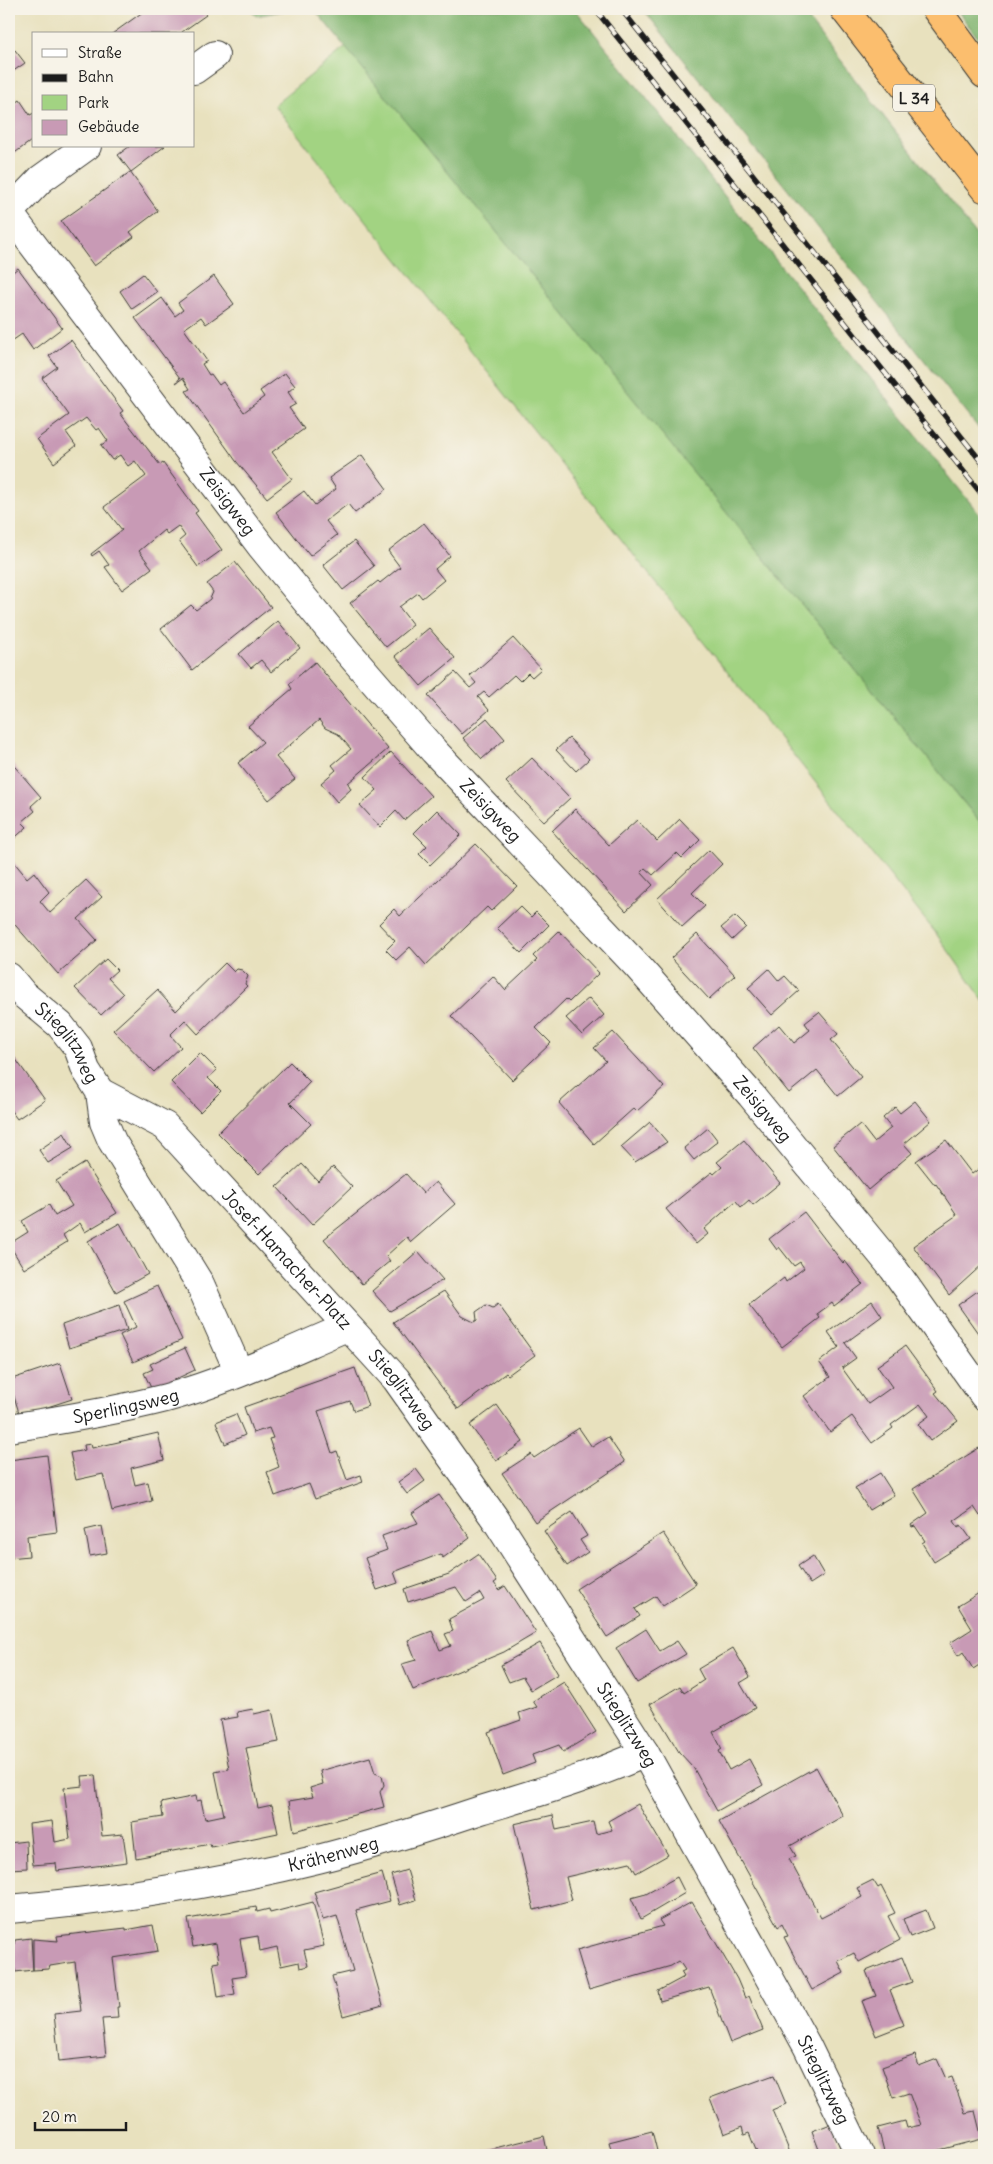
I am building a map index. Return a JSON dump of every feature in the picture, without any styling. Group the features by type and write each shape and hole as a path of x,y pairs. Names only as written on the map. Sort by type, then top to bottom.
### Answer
{"highway":[{"name":"L 34","path":"844,9 984,188"},
{"path":"936,9 984,74"}],"street":[{"path":"9,212 41,179 84,148"},
{"name":"Zeisigweg","path":"9,212 261,546 348,652 434,751 638,967 751,1095 893,1268 984,1396"},
{"name":"Stieglitzweg","path":"9,977 23,994 60,1025 78,1048 86,1070 100,1092"},
{"path":"100,1092 104,1122 112,1141 200,1284 239,1372"},
{"name":"Josef-Hamacher-Platz","path":"100,1092 164,1126 348,1327 239,1372"},
{"name":"Stieglitzweg","path":"348,1327 396,1379 496,1520 645,1753 807,2046 860,2155"},
{"name":"Sperlingsweg","path":"9,1428 86,1415 167,1398 239,1372"},
{"name":"Krähenweg","path":"9,1908 116,1897 226,1878 318,1859 426,1828 605,1771 645,1753"}],"green space":[{"path":"249,9 293,9 256,16"},
{"path":"314,9 575,9 984,520 984,827"},
{"path":"643,9 799,9 807,18 984,245 984,435"},
{"path":"956,9 984,9 984,46"},
{"path":"346,47 984,827 984,1001 935,932 274,105"}],"building":[{"path":"147,9 201,9 206,15 182,32 115,32"},
{"path":"15,50 25,63 9,74 9,54"},
{"path":"20,100 30,115 32,114 32,140 9,157 9,108"},
{"path":"127,148 162,148 131,172 118,155"},
{"path":"130,172 158,211 130,232 134,237 94,266 61,221"},
{"path":"18,268 62,328 33,350 22,334 9,343 9,275"},
{"path":"143,274 157,292 132,309 120,291"},
{"path":"214,276 234,304 206,324 201,317 184,329 207,361 202,364 209,375 211,374 219,385 223,382 244,412 264,397 260,391 285,373 295,386 288,392 296,404 289,408 304,429 272,452 292,479 267,498 236,461 186,391 190,389 183,378 176,383 180,378 135,318 162,298 175,316 183,310 178,303"},
{"path":"71,340 123,411 120,413 160,465 163,463 198,511 195,513 222,550 198,567 179,541 185,536 178,526 167,534 164,530 139,551 152,568 122,590 105,567 109,565 99,551 92,556 91,554 122,530 104,507 146,476 135,461 128,466 120,455 112,460 101,445 108,441 99,428 96,430 86,418 66,432 76,446 54,463 37,439 69,415 42,378 57,367 49,356"},
{"path":"362,455 387,489 355,513 348,504 326,521 337,535 310,556 276,512 304,491 315,505 336,489 329,478"},
{"path":"424,523 450,556 435,569 444,580 422,598 418,593 399,607 413,625 386,647 350,603 400,567 388,551"},
{"path":"354,541 374,566 343,590 323,565"},
{"path":"235,562 271,607 192,670 161,629 191,605 196,610 210,599 213,592 207,584"},
{"path":"278,621 300,648 271,672 261,660 251,668 239,654"},
{"path":"429,628 455,658 421,686 395,656"},
{"path":"513,638 541,669 532,677 528,673 520,681 514,675 489,697 484,692 478,697 489,710 462,734 428,696 455,672 470,688 476,683 470,676"},
{"path":"315,662 388,749 348,783 351,789 337,802 321,783 336,770 332,765 351,749 338,734 325,728 319,720 276,757 295,779 269,800 238,763 263,742 248,726 292,689 289,684"},
{"path":"487,718 505,739 482,759 463,738"},
{"path":"569,738 589,759 576,771 556,750"},
{"path":"391,752 431,796 404,820 396,811 380,827 360,805 377,790 365,777"},
{"path":"532,758 570,798 544,822 506,782"},
{"path":"9,760 41,797 31,806 35,811 22,822 27,827 9,843"},
{"path":"575,809 609,845 637,820 657,841 680,819 700,840 682,858 677,853 653,875 645,868 641,872 653,885 626,911 552,831"},
{"path":"437,810 461,835 430,865 419,854 427,846 414,833"},
{"path":"476,844 517,886 491,911 487,907 426,965 410,947 396,960 386,950 395,941 379,924 394,909 400,916"},
{"path":"709,850 722,864 692,893 705,906 682,927 657,899"},
{"path":"9,856 27,878 34,872 49,892 40,901 50,913 86,880 102,897 78,919 97,940 58,974 9,918"},
{"path":"520,906 531,917 536,912 549,925 521,953 497,928"},
{"path":"735,916 746,927 732,940 721,928"},
{"path":"559,931 599,973 569,1002 566,999 536,1028 551,1043 512,1080 451,1016 493,976 505,990 537,960 533,956"},
{"path":"697,934 735,975 709,999 671,958"},
{"path":"106,959 117,970 108,978 123,994 101,1015 75,988"},
{"path":"225,963 234,972 237,969 242,970 248,976 245,984 247,986 198,1034 185,1020 170,1035 181,1047 154,1072 113,1030 157,990 176,1011"},
{"path":"769,969 779,981 785,976 799,991 772,1015 748,988"},
{"path":"589,998 604,1015 582,1035 566,1018"},
{"path":"819,1012 838,1034 831,1040 861,1077 838,1096 817,1070 789,1093 753,1048 779,1025 794,1043 810,1030 805,1023"},
{"path":"613,1032 664,1087 637,1111 634,1108 594,1144 559,1103 606,1061 594,1048"},
{"path":"200,1053 217,1070 208,1078 221,1091 200,1112 171,1082"},
{"path":"12,1054 45,1100 17,1119 9,1108 9,1056"},
{"path":"290,1062 310,1082 290,1103 311,1124 259,1174 218,1133"},
{"path":"915,1101 931,1121 904,1144 912,1153 868,1190 833,1146 860,1124 874,1142 891,1128 883,1118 895,1107 900,1113"},
{"path":"650,1122 667,1142 635,1162 621,1147"},
{"path":"708,1128 718,1141 694,1160 684,1148"},
{"path":"64,1133 73,1148 48,1163 39,1150"},
{"path":"744,1140 780,1183 753,1205 749,1200 741,1207 736,1201 704,1229 708,1234 696,1244 666,1209 712,1172 714,1174 722,1167 717,1162"},
{"path":"946,1140 972,1174 984,1165 984,1263 949,1295 913,1246 957,1215 936,1184 916,1161"},
{"path":"85,1163 117,1213 85,1232 80,1223 63,1235 67,1242 24,1269 9,1244 28,1232 22,1221 49,1205 55,1216 72,1206 56,1181"},
{"path":"302,1164 318,1181 333,1167 352,1187 312,1225 277,1187"},
{"path":"406,1174 423,1193 436,1182 455,1204 411,1242 407,1237 386,1256 390,1261 362,1284 324,1239"},
{"path":"804,1212 843,1263 845,1261 863,1284 834,1306 832,1303 817,1314 820,1318 782,1347 749,1305 784,1278 786,1282 804,1268 800,1262 794,1266 779,1247 777,1250 769,1239"},
{"path":"120,1223 148,1274 116,1292 88,1241"},
{"path":"418,1251 443,1280 390,1311 372,1291"},
{"path":"157,1286 182,1340 133,1362 120,1335 136,1327 124,1301"},
{"path":"979,1290 984,1296 984,1333 980,1336 958,1305"},
{"path":"444,1291 462,1316 474,1322 477,1320 476,1312 486,1305 493,1308 498,1304 535,1355 508,1375 506,1373 458,1409 393,1322"},
{"path":"872,1301 882,1316 845,1343 856,1358 842,1368 868,1404 892,1387 877,1366 905,1346 938,1391 935,1393 958,1421 930,1441 918,1424 929,1416 920,1404 891,1425 893,1428 872,1443 852,1416 830,1432 804,1396 830,1377 819,1362 839,1347 828,1332"},
{"path":"119,1305 127,1330 69,1348 62,1325"},
{"path":"185,1348 195,1370 152,1390 144,1373 153,1369 150,1364"},
{"path":"60,1363 72,1399 20,1416 9,1380"},
{"path":"355,1368 368,1406 354,1411 350,1401 318,1411 332,1453 337,1451 347,1480 361,1475 363,1482 315,1499 309,1484 275,1496 267,1472 279,1467 269,1439 273,1438 269,1428 253,1433 244,1407"},
{"path":"497,1405 523,1442 496,1461 470,1425"},
{"path":"236,1414 245,1435 225,1444 216,1422"},
{"path":"579,1428 592,1447 608,1437 625,1462 535,1522 502,1473 531,1454 534,1458"},
{"path":"158,1433 164,1460 131,1468 135,1485 148,1482 152,1501 112,1511 103,1474 76,1480 70,1453 85,1450 84,1445 91,1444 92,1448"},
{"path":"979,1448 984,1456 984,1512 980,1516 974,1507 954,1521 958,1527 961,1525 971,1539 934,1562 922,1543 925,1541 915,1526 912,1527 911,1525 928,1513 913,1489"},
{"path":"47,1455 57,1532 27,1536 29,1556 9,1558 9,1460"},
{"path":"416,1469 425,1481 407,1494 398,1482"},
{"path":"880,1473 894,1495 869,1510 855,1488"},
{"path":"439,1495 470,1538 443,1558 440,1554 394,1572 398,1583 377,1590 365,1558 387,1550 382,1536 418,1523 412,1513"},
{"path":"572,1512 587,1536 580,1540 588,1552 567,1566 544,1531"},
{"path":"102,1526 107,1553 90,1556 85,1530"},
{"path":"663,1533 696,1584 663,1606 656,1596 635,1609 640,1616 607,1637 576,1589"},
{"path":"478,1554 497,1581 494,1583 499,1590 505,1586 536,1633 504,1652 413,1690 402,1664 416,1660 408,1640 432,1631 440,1650 451,1646 445,1634 453,1631 449,1619 484,1600 480,1593 466,1602 456,1587 408,1602 404,1589 449,1574"},
{"path":"813,1556 824,1575 810,1584 798,1566"},
{"path":"984,1590 984,1662 973,1669 963,1652 958,1656 950,1643 972,1629 958,1606"},
{"path":"646,1629 660,1651 677,1641 686,1654 637,1683 616,1648"},
{"path":"540,1643 558,1674 531,1690 523,1677 509,1682 501,1665"},
{"path":"733,1648 750,1677 740,1683 755,1708 713,1732 722,1749 719,1751 729,1770 749,1759 763,1785 717,1811 693,1767 679,1752 650,1704 680,1686 684,1693 704,1680 698,1669"},
{"path":"564,1682 596,1732 563,1752 559,1745 532,1755 535,1763 503,1775 488,1732 521,1720 519,1713 537,1707 533,1701"},
{"path":"253,1709 254,1714 272,1710 279,1742 246,1748 258,1808 272,1805 278,1833 211,1847 210,1844 136,1858 132,1822 163,1817 161,1803 196,1796 197,1801 201,1800 205,1819 224,1815 215,1772 229,1769 220,1720 238,1717 237,1712"},
{"path":"370,1757 375,1773 382,1776 384,1785 380,1792 384,1807 294,1831 289,1801 313,1797 310,1788 323,1784 320,1771"},
{"path":"816,1767 843,1816 790,1846 796,1856 789,1859 821,1918 862,1897 857,1888 873,1880 878,1888 881,1886 895,1913 888,1916 900,1940 859,1962 854,1953 838,1961 844,1973 812,1990 784,1937 788,1936 782,1924 778,1927 719,1821"},
{"path":"95,1775 102,1836 123,1834 127,1862 57,1871 56,1863 33,1865 29,1824 52,1821 55,1842 70,1839 64,1788 83,1786 82,1776"},
{"path":"638,1804 668,1855 636,1873 630,1862 566,1877 572,1900 534,1910 514,1824 553,1815 556,1830 593,1822 596,1834 612,1830 608,1821"},
{"path":"26,1841 27,1868 9,1869 9,1843"},
{"path":"407,1870 416,1900 400,1905 391,1875"},
{"path":"382,1873 390,1901 356,1910 383,2005 343,2016 332,1976 353,1971 337,1916 323,1920 314,1892"},
{"path":"677,1877 685,1893 641,1919 631,1898 646,1894"},
{"path":"313,1902 324,1946 304,1950 308,1966 300,1968 299,1962 281,1966 277,1947 260,1951 258,1936 240,1939 246,1976 232,1978 235,1994 218,1997 213,1963 219,1962 216,1943 193,1947 188,1919 256,1907 257,1912 269,1909 270,1913"},
{"path":"692,1902 737,1979 745,1998 749,1996 763,2030 730,2043 709,1987 660,2001 658,1991 684,1977 681,1972 685,1970 679,1961 671,1966 589,1990 577,1950 663,1926 659,1920"},
{"path":"926,1910 933,1928 910,1937 903,1919"},
{"path":"153,1925 158,1951 113,1958 119,2007 117,2007 118,2018 102,2019 106,2056 59,2061 54,2014 81,2011 75,1962 50,1966 49,1969 33,1970 33,1939 58,1941 57,1936 126,1928 126,1930"},
{"path":"31,1938 33,1970 15,1972 15,1969 9,1969 9,1945 14,1945 15,1940"},
{"path":"902,1957 912,1982 890,1990 904,2025 876,2036 862,2001 876,1996 866,1971"},
{"path":"915,2055 919,2066 937,2059 946,2079 952,2077 965,2113 975,2111 982,2139 920,2155 885,2155 878,2128 905,2121 907,2128 921,2125 909,2093 893,2098 882,2067"},
{"path":"774,2075 786,2104 772,2110 791,2155 758,2155 749,2133 744,2135 742,2127 724,2134 710,2098"},
{"path":"831,2124 843,2155 821,2155 812,2131"},
{"path":"652,2131 658,2155 613,2155 609,2142"},
{"path":"544,2136 548,2155 469,2155 499,2147"}],"railway":[{"path":"595,9 984,497"},
{"path":"621,9 984,465"}]}
